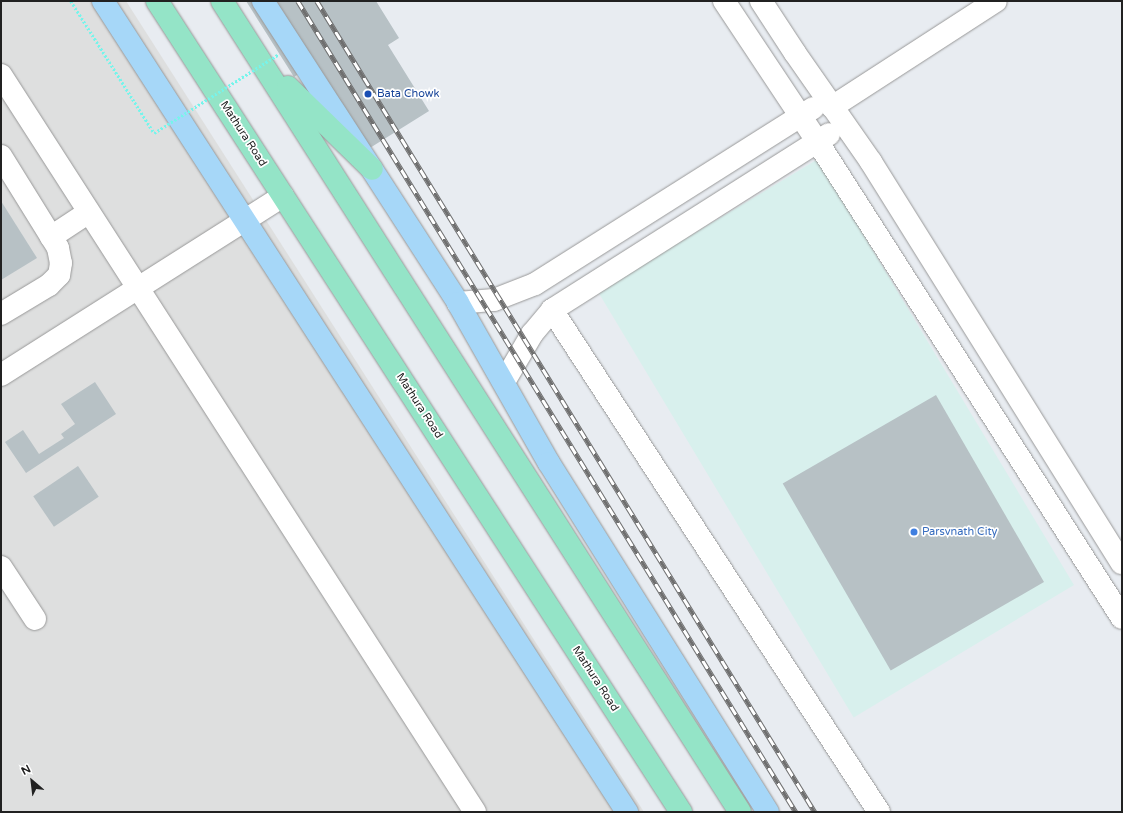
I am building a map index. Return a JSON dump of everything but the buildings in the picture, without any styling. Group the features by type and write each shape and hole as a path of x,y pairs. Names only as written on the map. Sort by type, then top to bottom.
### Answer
{"highway":[{"name":"Mathura Road","path":"157,1 681,812"},
{"path":"222,1 270,58 372,169"},
{"path":"270,58 740,812"}],"main road":[{"path":"103,1 627,812"},
{"path":"263,1 458,303 549,462 768,812"}],"street":[{"path":"724,1 817,142 1122,618"},
{"path":"761,1 829,103 871,162 979,332 1122,563"},
{"path":"458,303 494,300 535,284 800,117 829,103 996,1"},
{"path":"1,75 475,812"},
{"path":"504,382 532,334 552,310 844,124"},
{"path":"1,156 58,248 61,263 59,276 49,286 1,314"},
{"path":"1,375 283,196"},
{"path":"51,237 89,212"},
{"path":"552,310 880,812"},
{"path":"1,567 35,619"}],"path":[{"path":"71,1 154,133 270,58"}],"shaded area":[{"path":"1,1 126,1 644,812 1,812"},
{"path":"818,159 1074,585 854,717 598,291"}],"railway":[{"path":"298,1 796,812"},
{"path":"317,1 815,812"}],"place":[{"name":"Bata Chowk","path":"368,94"},
{"name":"Parsvnath City","path":"914,532"}]}
